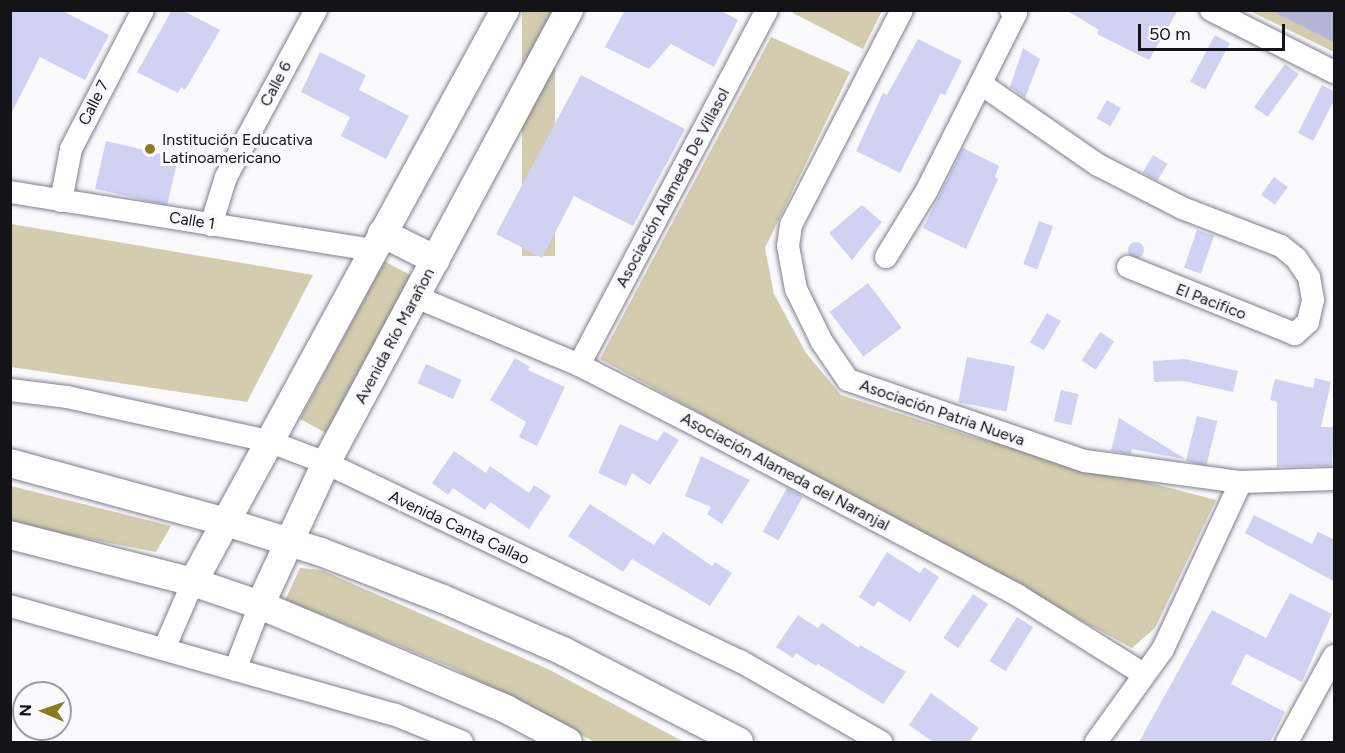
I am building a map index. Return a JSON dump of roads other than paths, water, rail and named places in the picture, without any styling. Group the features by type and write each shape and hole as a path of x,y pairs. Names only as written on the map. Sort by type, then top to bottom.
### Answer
{"main road":[{"path":"194,582 268,441 505,10"},
{"name":"Avenida Río Marañon","path":"260,605 326,463 569,10"},
{"path":"377,242 436,260"},
{"path":"10,463 226,522 290,542 443,599 563,651 739,742"},
{"path":"10,535 194,582 260,605 506,709 568,742"}],"street":[{"name":"Calle 7","path":"61,201 71,149 143,10"},
{"name":"Calle 6","path":"211,225 226,177 316,10"},
{"name":"Asociación Alameda De Villasol","path":"579,365 767,10"},
{"name":"Asociación Patria Nueva","path":"902,10 791,225 788,246 796,289 822,342 848,380 997,434 1085,461 1241,482 1335,479"},
{"path":"886,257 927,190 981,84 1016,13 1011,10"},
{"path":"1211,10 1335,72"},
{"name":"El Pacifico","path":"981,84 1098,165 1182,208 1289,252 1309,277 1313,300 1308,322 1295,334 1128,267"},
{"name":"Calle 1","path":"10,192 211,225 377,242"},
{"name":"Asociación Alameda del Naranjal","path":"416,297 579,365 1017,595 1142,673"},
{"name":"Avenida Canta Callao","path":"10,390 67,397 268,441 326,463 740,662 881,742"},
{"path":"1096,742 1142,673 1163,649 1241,482"},
{"path":"164,649 194,582"},
{"name":"Avenida Río Marañon","path":"236,670 260,605"},
{"path":"10,606 396,715 462,742"},
{"path":"1287,742 1335,656"}],"water":[{"path":"1277,11 1334,11 1334,42 1276,13"}],"place":[{"name":"Institución Educativa Latinoamericano","path":"150,149"}]}
